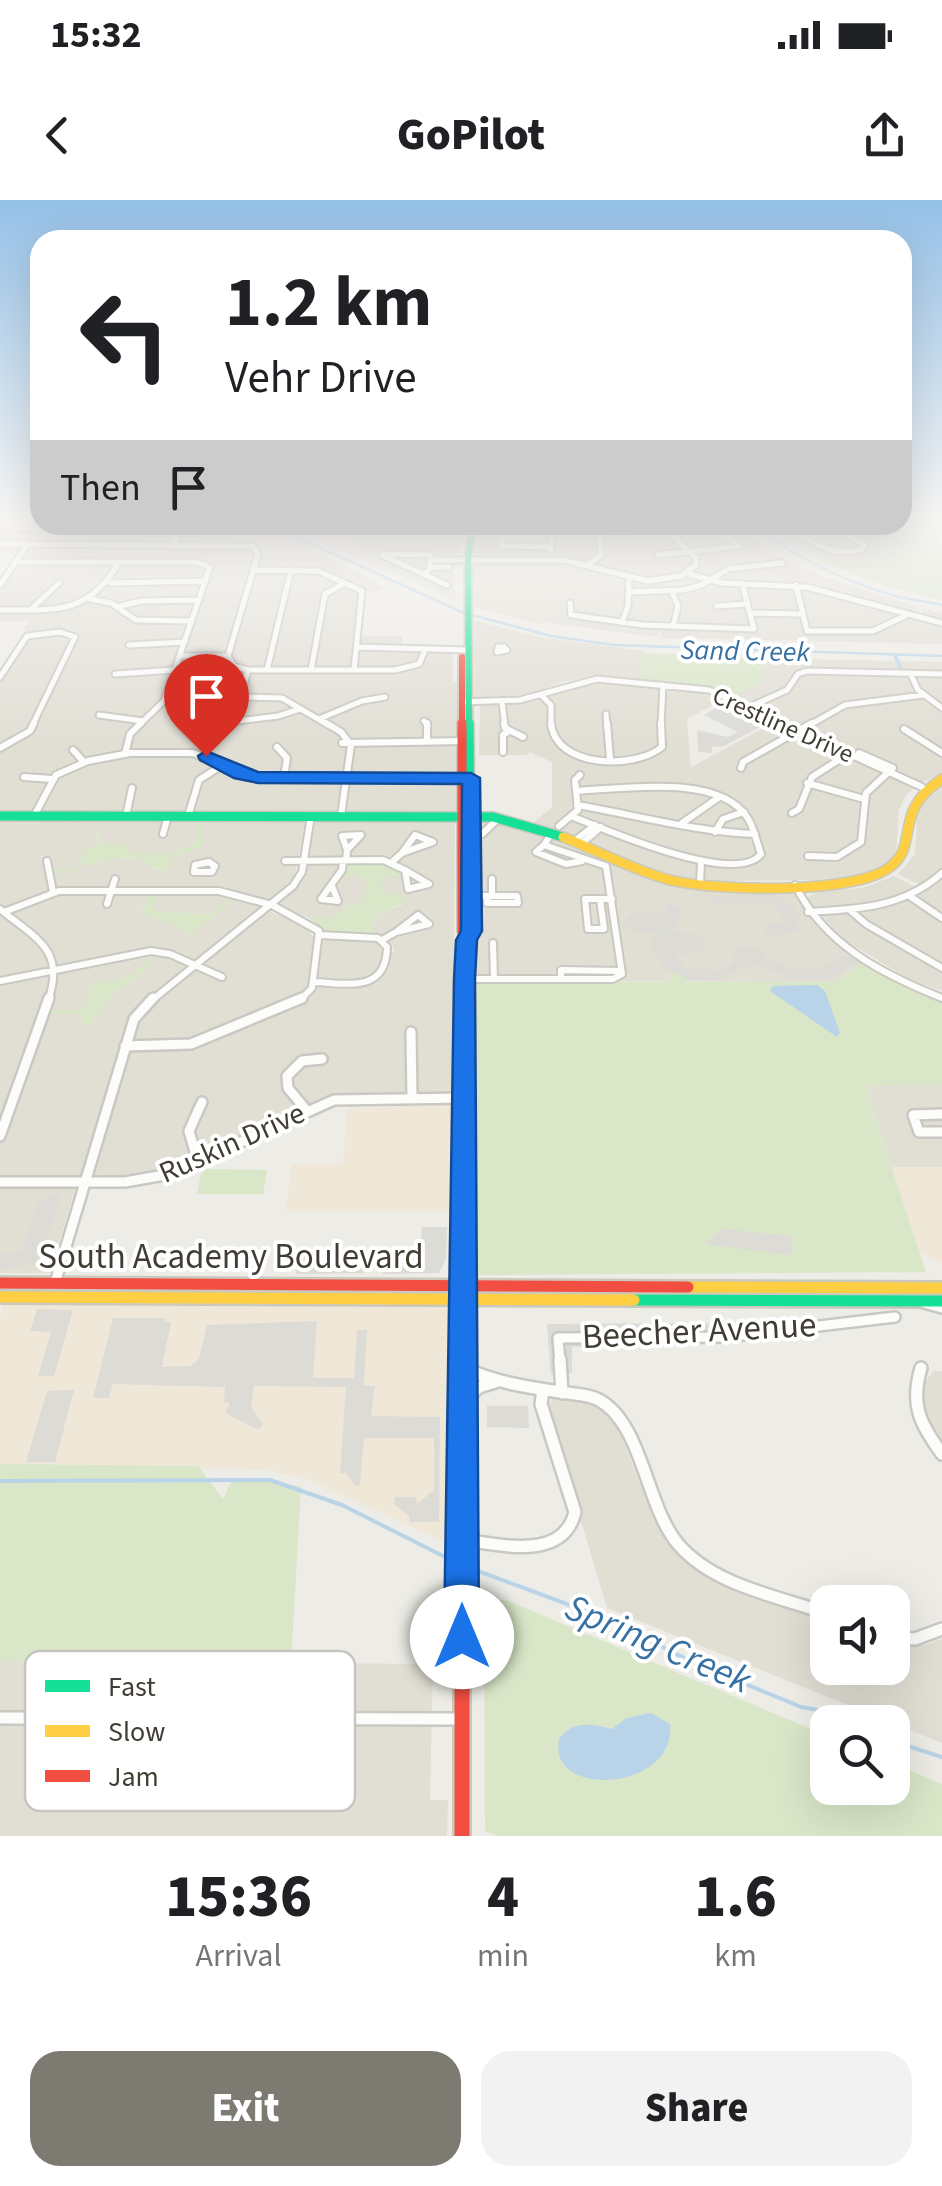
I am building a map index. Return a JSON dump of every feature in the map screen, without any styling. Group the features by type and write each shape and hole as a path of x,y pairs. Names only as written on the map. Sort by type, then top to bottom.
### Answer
{"main road":[{"path":"466,592 467,778 462,931 466,940"},
{"path":"4,818 188,816 242,822 311,816 499,818 555,830 577,844 666,878 700,884 848,884 890,869 900,859 906,846 908,804 922,787 942,778"},
{"path":"462,1836 464,979 466,940 471,931 466,816"},
{"name":"South Academy Boulevard","path":"0,1283 942,1288"},
{"name":"South Academy Boulevard","path":"0,1297 920,1301 942,1305"}],"street":[{"path":"30,610 49,592"},
{"path":"0,610 64,609 98,592"},
{"path":"125,754 128,738 160,707 167,694 202,592"},
{"path":"247,592 228,656 233,667 354,670 418,666 425,650"},
{"path":"267,670 286,592"},
{"path":"310,670 328,592"},
{"path":"354,670 364,595 360,592"},
{"path":"622,624 628,592"},
{"path":"672,592 678,606 673,627"},
{"path":"570,602 572,615 622,624 754,629 745,592"},
{"path":"798,592 807,630 891,629 908,615"},
{"path":"825,592 942,623"},
{"path":"90,599 117,607 140,620 192,620"},
{"path":"117,607 141,601 200,600"},
{"path":"853,608 862,602"},
{"path":"717,606 748,604"},
{"path":"750,613 802,614"},
{"path":"0,676 24,638 53,632 75,634 30,732 0,748"},
{"path":"129,645 185,642"},
{"path":"357,647 466,650"},
{"path":"180,656 228,656"},
{"path":"115,674 174,670"},
{"path":"241,694 248,670"},
{"path":"748,708 787,690 798,671 942,674"},
{"path":"910,673 924,696 942,708"},
{"name":"Crestline Drive","path":"466,702 502,702 541,695 575,682 604,681 663,685 718,695 797,732 893,768 888,772 922,787"},
{"path":"541,695 551,705 556,742 576,754 641,760 662,750 663,685"},
{"path":"152,693 285,697 346,742 467,742"},
{"path":"741,768 743,762 850,703 924,696"},
{"path":"319,719 359,698 385,697"},
{"path":"502,702 504,727 523,737"},
{"path":"220,723 278,716 300,709"},
{"path":"606,714 610,759"},
{"path":"98,715 155,725"},
{"path":"424,722 428,724 428,742"},
{"path":"904,729 942,753"},
{"path":"503,752 503,735 509,731"},
{"path":"341,816 346,742"},
{"path":"277,747 287,758 284,778"},
{"path":"73,750 84,762"},
{"path":"24,777 52,779 84,762 125,754 193,754 245,776 467,778"},
{"path":"792,813 799,809 807,783 855,754"},
{"path":"188,816 199,780 224,764"},
{"path":"808,856 836,858 858,846 864,799 872,785 888,772"},
{"path":"464,979 562,979 560,970 622,970 606,866 582,861 566,864 536,852 571,816 577,805 575,780 580,775"},
{"path":"34,816 52,779"},
{"path":"807,783 864,799"},
{"path":"571,816 673,856 701,862 757,860 760,854 744,812 694,788 673,785 576,791"},
{"path":"126,816 132,788"},
{"path":"682,823 718,798"},
{"path":"577,805 715,832 755,834"},
{"path":"715,832 720,821 744,812"},
{"path":"95,828 100,816"},
{"path":"162,834 168,816"},
{"path":"55,1283 125,1046 140,1012 297,881 311,816"},
{"path":"482,834 499,818"},
{"path":"577,844 598,826"},
{"path":"332,886 348,850"},
{"path":"392,862 402,853"},
{"path":"47,861 53,892"},
{"path":"285,861 392,862 406,870"},
{"path":"700,884 701,862"},
{"path":"808,912 851,911 911,897 942,873"},
{"path":"208,891 209,874"},
{"path":"106,904 115,879"},
{"path":"471,896 490,896 492,880"},
{"path":"795,885 808,912 843,944 905,982 942,998"},
{"path":"2,910 53,892 237,894 311,924 320,935 372,936 382,940 388,951 387,968 382,975 365,982 313,982"},
{"path":"911,897 942,918"},
{"path":"600,899 604,929 588,929 585,899 600,899 612,899"},
{"path":"0,1136 54,990 55,970 48,949 2,910"},
{"path":"851,911 866,924 942,968"},
{"path":"382,940 396,932"},
{"path":"125,1046 184,1045 296,1003 309,993 313,982 311,958 320,935"},
{"path":"493,943 494,979"},
{"path":"0,981 144,947 222,977"},
{"path":"411,1032 412,1098"},
{"path":"307,1111 288,1088 287,1076 302,1062 322,1059"},
{"name":"Ruskin Drive","path":"0,1182 146,1180 198,1162 342,1098 464,1098"},
{"path":"198,1162 188,1136 193,1112 202,1102"},
{"path":"942,1114 913,1115 919,1132 942,1132"},
{"name":"Beecher Avenue","path":"562,1393 558,1338 726,1337 895,1318"},
{"path":"462,1367 496,1382 596,1398 618,1416 658,1513 692,1559 725,1576 810,1607"},
{"path":"922,1368 912,1392 914,1412 942,1454"},
{"path":"462,1404 479,1387 496,1382"},
{"path":"462,1540 544,1545 558,1542 572,1527 574,1512 541,1404 543,1390"},
{"path":"910,1639 942,1629"},
{"path":"0,1718 25,1718"},
{"path":"355,1719 462,1719"}],"shaded area":[{"path":"361,592 356,636 402,636 402,652 453,653 453,681 459,682 458,811 348,813 347,796 341,795 336,813 0,812 0,680 28,639 23,630 29,621 0,621 0,593"},
{"path":"436,592 455,592 456,602"},
{"path":"472,592 599,592 599,599 541,598 542,624 472,606"},
{"path":"580,592 872,592 921,608 915,614 918,616 924,609 942,613 942,644 661,638 661,628 657,637 543,622 541,598 575,599"},
{"path":"474,620 538,637 645,651 638,680 585,678 561,682 532,694 475,698"},
{"path":"760,658 897,661 903,672 899,661 942,662 942,774 906,795 899,810 896,854 875,872 838,880 708,881 668,874 533,823 552,807 552,762 530,752 479,755 480,704 526,702 598,681 702,691 726,698 687,719 691,767 777,721 732,696 764,679"},
{"path":"723,704 730,705 725,710 762,726 724,746 712,747 712,753 698,752 697,730 728,737 738,732 704,715"},
{"path":"942,784 942,991 907,978 843,939 807,898 818,891 862,888 894,876 919,889 922,886 898,874 915,854 918,798"},
{"path":"0,820 199,820 197,842 170,853 133,853 105,845 96,833 97,847 82,866 57,870 57,874 113,858 141,859 156,870 172,858 204,845 204,820 306,821 294,877 261,908 305,926 314,938 375,941 383,952 394,952 393,945 373,933 371,925 382,912 402,905 399,895 382,892 379,880 387,876 390,866 347,866 343,875 361,875 366,881 365,902 346,906 337,917 309,918 275,905 302,882 316,821 455,821 453,1094 331,1096 154,1174 129,1178 0,1178","holes":["157,895 153,908 161,912 211,914 236,899 191,934 173,923 138,912","148,955 145,970 108,998 90,1026 82,1025 82,1014 51,1013 84,1010 91,985 129,978 142,968"]},
{"path":"478,820 521,827 678,886 791,890 819,929 865,962 833,982 474,981"},
{"path":"758,892 777,895 793,906 801,919 797,920 799,930 771,937 762,927 785,921 772,903 715,904 711,898"},
{"path":"669,902 682,910 673,933 698,934 707,943 698,953 673,954 686,969 723,970 733,962 733,951 749,945 763,951 768,961 775,959 792,969 822,968 846,954 859,962 819,980 789,978 762,966 742,967 723,979 688,980 674,971 670,973 652,953 652,937 658,933 632,932 623,923 632,913 663,913"},
{"path":"865,1085 942,1085 942,1167 892,1167"},
{"path":"453,1104 449,1212 286,1211 292,1164 343,1164 347,1109"},
{"path":"892,1167 942,1167 942,1264 919,1251"},
{"path":"0,1188 75,1189 50,1273 0,1273"},
{"path":"61,1195 40,1264 0,1268 0,1254 21,1253 39,1202 44,1202 46,1196"},
{"path":"422,1227 447,1227 446,1259 439,1273 383,1274 383,1268 419,1267"},
{"path":"723,1229 791,1236 792,1255 704,1244"},
{"path":"298,1253 366,1256 365,1273 296,1274"},
{"path":"4,1302 446,1308 450,1317 451,1545 305,1478 266,1470 0,1464 0,1316"},
{"path":"37,1309 73,1310 54,1376 38,1376 51,1332 30,1331"},
{"path":"113,1318 165,1318 165,1322 171,1322 162,1367 190,1366 199,1359 207,1325 317,1321 313,1378 354,1378 357,1330 367,1330 364,1385 375,1386 371,1416 440,1417 439,1522 410,1522 409,1516 394,1504 395,1497 416,1497 417,1504 434,1490 434,1438 364,1438 360,1485 355,1486 346,1473 340,1473 346,1387 254,1386 251,1407 263,1424 258,1430 225,1413 230,1403 224,1402 225,1387 113,1384 109,1398 93,1398"},
{"path":"706,1323 718,1332 720,1344 572,1347 572,1373 551,1375 547,1324"},
{"path":"934,1371 942,1371 942,1444 919,1406 923,1384"},
{"path":"74,1390 55,1462 26,1462 47,1391"},
{"path":"552,1399 579,1399 607,1412 616,1423 655,1521 678,1556 723,1583 810,1615 810,1685 910,1685 910,1645 925,1645 942,1639 942,1743 910,1730 910,1705 848,1705 607,1608 548,1411"},
{"path":"487,1406 528,1406 529,1428 487,1427"},
{"path":"0,1661 25,1661 25,1811 355,1811 355,1663 433,1664 430,1800 448,1800 447,1836 0,1836"}],"green space":[{"path":"911,592 942,592 942,600"},
{"path":"643,653 760,658 762,668 790,673 763,669 765,679 732,696 700,687 638,680"},
{"path":"199,820 204,820 204,845 173,858 166,871 127,858 56,874 56,870 82,866 82,850 97,847 96,833 105,845 122,843 133,853 170,853 197,842"},
{"path":"380,863 403,875 381,879 382,891 401,895 406,902 382,912 371,924 373,933 325,932 309,918 336,917 346,906 364,902 366,881 360,875 343,876 348,865"},
{"path":"149,894 157,894 154,908 161,912 211,914 232,897 237,899 191,934 173,923 137,913 146,906"},
{"path":"148,955 154,955 145,970 108,998 90,1026 82,1025 82,1014 50,1014 84,1010 91,985 131,974"},
{"path":"865,962 942,1001 942,1085 865,1086 926,1272 478,1275 474,981 668,982 675,972 686,977 687,982 833,982"},
{"path":"202,1169 267,1170 263,1194 197,1194"},
{"path":"0,1464 198,1466 223,1499 233,1478 301,1487 292,1651 25,1651 25,1661 0,1661"},
{"path":"493,1600 506,1600 810,1729 810,1805 910,1805 910,1770 942,1784 942,1836 497,1836 485,1831 484,1616"}],"water":[{"path":"817,985 825,991 840,1033 837,1037 770,991 773,986"},
{"path":"651,1713 670,1724 667,1746 654,1763 635,1774 613,1780 591,1779 572,1772 561,1759 559,1739 570,1729 589,1725 612,1729 627,1718"}],"waterway":[{"name":"Sand Creek","path":"418,592 464,613"},
{"path":"885,592 942,605"},
{"name":"Sand Creek","path":"472,615 551,636 614,645 942,656"},
{"path":"895,655 902,671"},
{"name":"Spring Creek","path":"0,1481 270,1480 342,1505 455,1562"},
{"name":"Spring Creek","path":"467,1567 610,1620 692,1662 810,1709"},
{"name":"Spring Creek","path":"910,1747 942,1757"}],"traffic: fast":[{"path":"462,1286 465,979 466,940 471,931 468,592"},
{"path":"0,816 493,817 563,837"},
{"path":"634,1300 942,1301"}],"traffic: slow":[{"path":"563,837 643,871 690,884 750,888 849,882 891,867 905,846 915,801 942,779"},
{"path":"688,1287 942,1288"},
{"path":"0,1297 634,1300"}],"traffic: jam":[{"path":"462,657 462,931 466,940"},
{"path":"0,1283 688,1287"},
{"path":"462,1295 462,1836"}],"route":[{"path":"206,756 240,774 258,778 471,778 471,931 466,940 464,979 462,1637"}]}
